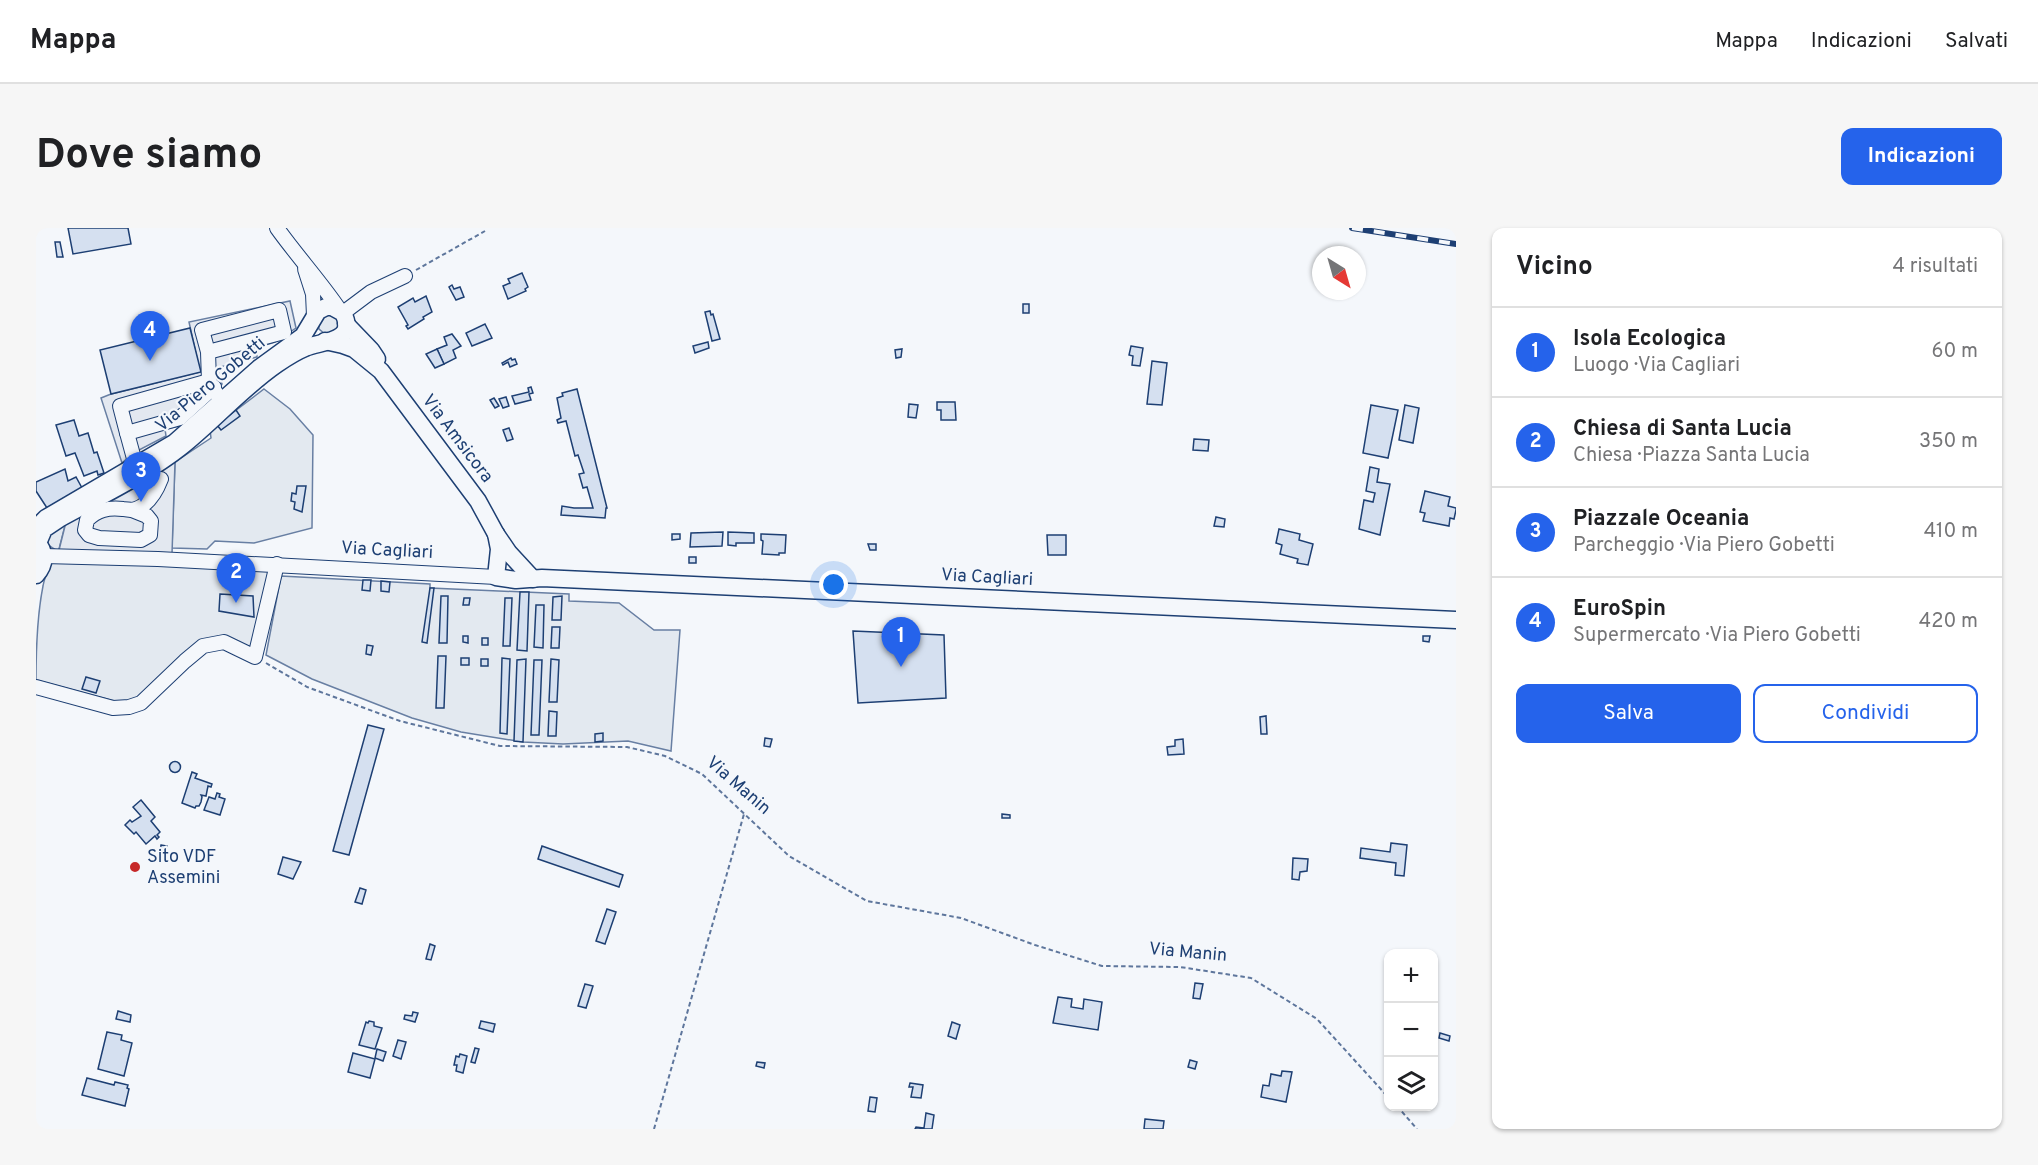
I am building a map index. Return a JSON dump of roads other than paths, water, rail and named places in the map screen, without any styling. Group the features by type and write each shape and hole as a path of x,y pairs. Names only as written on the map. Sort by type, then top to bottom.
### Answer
{"main road":[{"path":"324,307 332,307 343,316 341,337 327,341 315,334 313,319 324,307"},
{"name":"Via Amsicora","path":"343,316 371,350 381,371"},
{"name":"Via Piero Gobetti","path":"39,542 46,518 174,443 215,390 259,368 303,336 313,319"},
{"name":"Via Amsicora","path":"327,341 354,349 381,371 478,501 496,534 513,557 524,580"},
{"name":"Via Piero Gobetti","path":"39,542 44,529 59,519 162,461 180,448 269,370 293,354 327,341"},
{"name":"Via Amsicora","path":"495,577 499,549 496,534"},
{"path":"36,575 43,563 39,542"},
{"path":"495,577 524,580"},
{"name":"Via Cagliari","path":"524,580 771,588 1456,620"}],"street":[{"name":"Via Amsicora","path":"277,228 343,316"},
{"name":"Via Amsicora","path":"302,261 311,284 313,319"},
{"path":"343,316 371,292 405,276"},
{"path":"208,352 284,332 279,310 202,330 215,390"},
{"path":"136,466 120,406 215,390"},
{"path":"127,433 180,418 215,390"},
{"path":"152,521 147,516 132,510 111,508 94,513 87,519 85,530 89,535 99,538 141,540 150,536 161,479 162,461"},
{"path":"132,510 151,499 161,479"},
{"name":"Via Cagliari","path":"39,542 158,559 495,577"},
{"path":"36,687 113,708 129,708 141,703 203,646 224,642 255,657 277,564"}],"railway":[{"path":"1352,228 1456,244"}],"place":[{"name":"EuroSpin","path":"150,361"},
{"name":"Piazzale Oceania","path":"141,502"},
{"name":"Chiesa di Santa Lucia","path":"236,603"},
{"name":"Isola Ecologica","path":"901,667"},
{"name":"Sito VDF Assemini","path":"135,867"}]}
